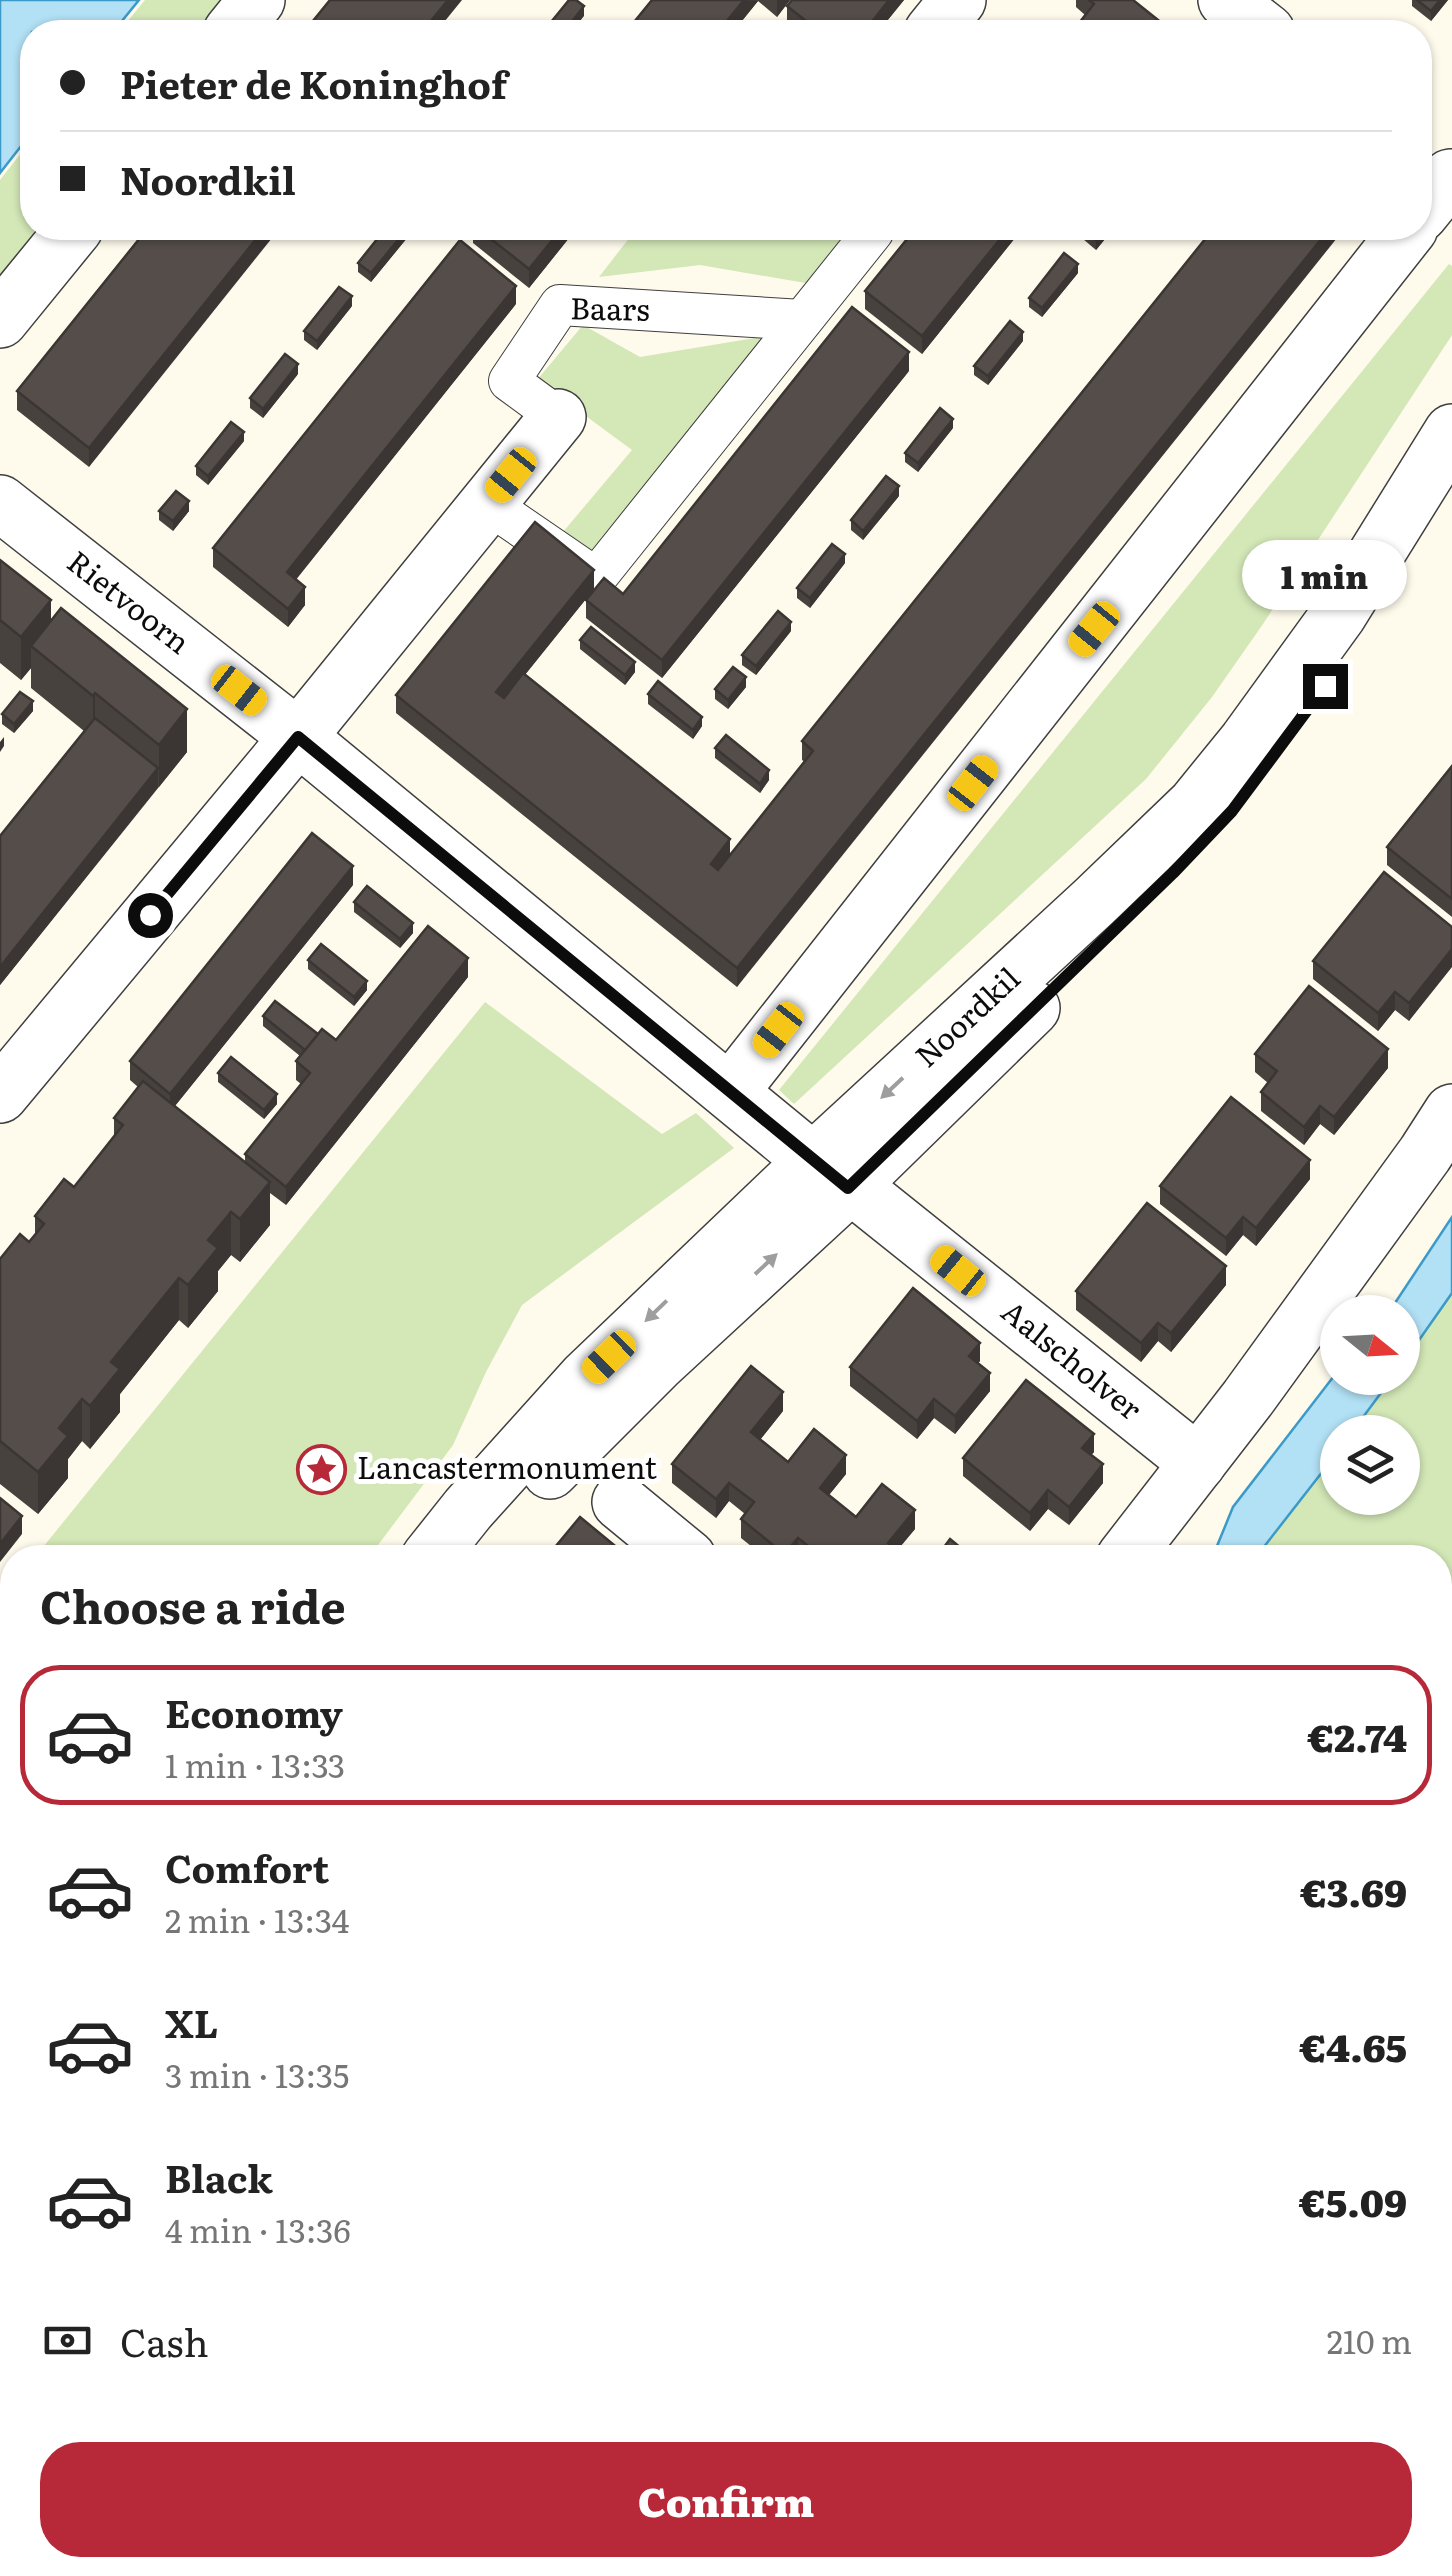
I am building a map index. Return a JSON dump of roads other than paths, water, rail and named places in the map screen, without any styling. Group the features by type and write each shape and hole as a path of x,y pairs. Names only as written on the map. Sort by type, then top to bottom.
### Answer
{"street":[{"path":"241,20 258,0"},
{"path":"942,20 958,0"},
{"path":"1226,0 1252,20"},
{"path":"0,320 65,240"},
{"path":"488,504 596,578 867,240"},
{"path":"730,1092 1401,240"},
{"name":"Baars","path":"0,1095 558,416 509,381 560,305 802,320"},
{"name":"Noordkil","path":"488,1545 558,1462 658,1364 830,1174 1094,902 1195,805 1338,614 1452,432"},
{"name":"Noordkil","path":"439,1545 586,1378 830,1174 1173,873 1232,811 1344,660 1452,492"},
{"name":"Rietvoorn","path":"0,502 298,737 830,1174"},
{"path":"1134,1545 1248,1398 1452,1112"},
{"name":"Aalscholver","path":"830,1174 868,1199 1198,1463"},
{"path":"620,1502 672,1545"}],"water":[{"path":"0,0 139,0 123,20 20,20 20,147 0,173"},
{"path":"1452,1217 1452,1293 1420,1339 1420,1295 1400,1295"},
{"path":"1320,1394 1379,1395 1365,1415 1320,1415 1320,1475 1265,1545 1217,1545 1233,1507"}],"place":[{"name":"Lancastermonument","path":"322,1469"}]}
